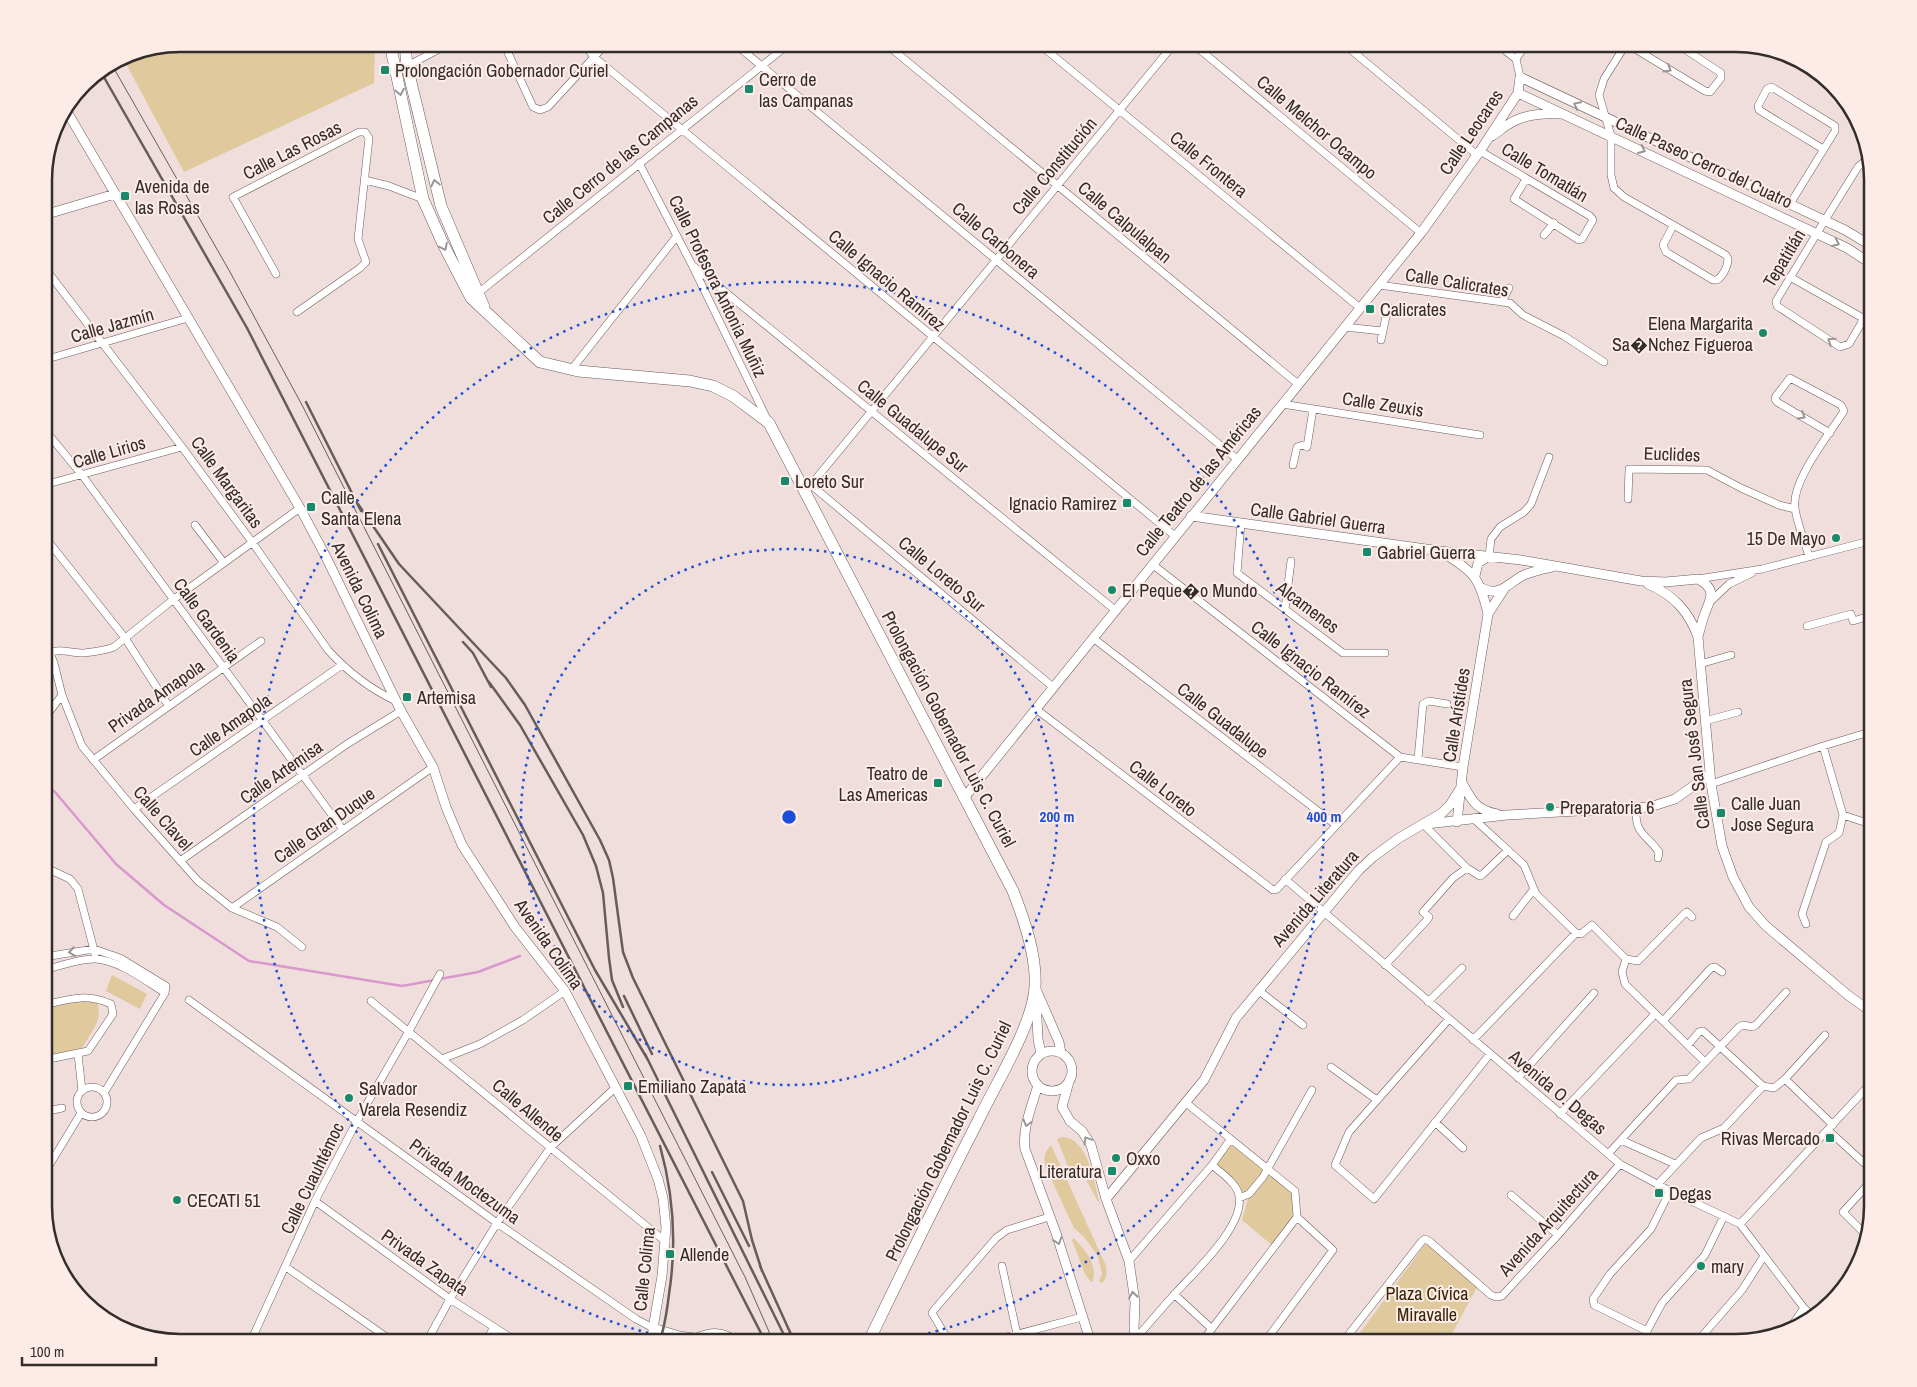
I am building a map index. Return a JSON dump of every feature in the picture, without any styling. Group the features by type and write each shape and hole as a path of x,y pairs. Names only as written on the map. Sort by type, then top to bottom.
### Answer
{"main road":[{"name":"Prolongación Gobernador Luis C. Curiel","path":"392,53 423,199 443,244 488,316 540,362 571,370 690,381 713,386 734,396 769,423 808,488 964,798 1013,891 1025,920 1032,953 1035,987 1027,1020 872,1334"},
{"name":"Prolongación Gobernador Luis C. Curiel","path":"406,53 407,66 441,206 474,296"}],"street":[{"name":"Calle Frontera","path":"1049,52 1360,308"},
{"name":"Calle Constitución","path":"808,488 1167,52"},
{"name":"Calle Melchor Ocampo","path":"1203,52 1421,233"},
{"name":"Calle Tomatlán","path":"1354,52 1478,153 1526,179 1593,220 1585,236 1579,240 1554,223"},
{"path":"1507,52 1516,59 1521,52"},
{"path":"1622,52 1604,79 1599,95 1604,118 1611,136 1611,175 1614,188 1624,197 1726,255 1728,263 1720,278 1713,280 1666,252 1662,245 1673,226"},
{"path":"1640,52 1705,91 1710,92 1721,78 1721,73 1689,52"},
{"path":"407,66 432,53"},
{"path":"508,53 533,107 540,110 548,107 599,53"},
{"name":"Calle Ignacio Ramírez","path":"590,53 594,58 1174,536"},
{"name":"Calle Carbonera","path":"746,53 1237,459"},
{"name":"Calle Cerro de las Campanas","path":"474,296 777,53"},
{"name":"Calle Calpulalpan","path":"896,53 1298,384"},
{"name":"Calle Leocares","path":"1421,233 1488,139 1518,93 1520,77 1516,59"},
{"name":"Calle Paseo Cerro del Cuatro","path":"1520,77 1825,220 1864,242"},
{"path":"1790,204 1836,131 1836,126 1772,87 1767,90 1758,106 1762,114 1823,149"},
{"name":"Calle Paseo Cerro del Cuatro","path":"1518,93 1816,233 1847,248 1864,259"},
{"path":"1488,139 1508,124 1534,114 1566,115"},
{"name":"Avenida Colima","path":"70,117 300,508 326,556 401,712 433,767 446,807 462,845 515,927 564,991 616,1087"},
{"name":"Calle Las Rosas","path":"276,274 233,197 359,132 365,132 369,138 365,180"},
{"name":"Calle Profesora Antonia Muñiz","path":"640,163 692,264 769,423"},
{"name":"Tepatitlán","path":"1790,277 1862,319 1849,344 1840,347 1777,306 1776,300 1816,233 1858,167 1863,163"},
{"path":"1526,179 1514,199 1554,223 1544,235"},
{"path":"297,312 366,262 358,239 365,180 389,186 423,199"},
{"path":"53,212 115,194"},
{"name":"Calle Teatro de las Américas","path":"964,798 1421,233"},
{"path":"571,370 677,236"},
{"name":"Calle Guadalupe Sur","path":"692,264 1115,610"},
{"name":"Calle Margaritas","path":"53,279 182,447 328,650 342,666 379,692 396,701"},
{"name":"Calle Calicrates","path":"1379,285 1510,303 1523,315 1564,336 1604,362"},
{"path":"1502,302 1509,288"},
{"path":"1381,340 1388,308"},
{"name":"Calle Jazmín","path":"53,358 188,318"},
{"path":"1345,326 1382,330"},
{"path":"1809,557 1795,509 1796,490 1844,412 1841,405 1790,378 1775,398 1777,402 1830,433"},
{"name":"Calle Zeuxis","path":"1282,404 1480,434"},
{"path":"1293,465 1297,447 1307,447 1313,409"},
{"name":"Calle Gardenia","path":"53,440 82,475 343,830"},
{"name":"Calle Lirios","path":"53,483 182,447"},
{"path":"1475,576 1478,563 1489,556 1491,539 1500,527 1524,512 1531,504 1549,457"},
{"name":"Euclides","path":"1628,498 1629,469 1707,470 1779,505 1795,509"},
{"name":"Calle Loreto Sur","path":"808,488 1053,687"},
{"path":"53,651 81,653 107,650 114,647 174,599 300,508"},
{"name":"Calle Gabriel Guerra","path":"1191,516 1440,551 1521,560 1641,581 1666,582 1681,580"},
{"name":"Alcamenes","path":"1241,523 1237,573 1344,653 1385,653"},
{"path":"195,525 224,563"},
{"path":"1676,600 1676,590 1681,580 1762,569 1864,542"},
{"path":"53,547 125,638 168,705"},
{"name":"Calle Gabriel Guerra","path":"1440,551 1464,566 1475,576 1482,588"},
{"path":"1521,560 1524,567 1524,575"},
{"path":"1285,608 1291,562"},
{"name":"Calle Ignacio Ramírez","path":"1152,564 1400,757"},
{"name":"Calle Gabriel Guerra","path":"1504,589 1524,575 1554,566"},
{"path":"1712,601 1729,584 1762,569"},
{"path":"1698,579 1708,588 1712,601"},
{"name":"Calle Gabriel Guerra","path":"1641,581 1660,589 1676,600 1686,611"},
{"path":"1482,588 1492,592 1504,589"},
{"name":"Calle Arístides","path":"1457,822 1488,614 1482,588"},
{"name":"Calle Arístides","path":"1488,614 1504,589"},
{"name":"Calle San José Segura","path":"1698,637 1706,610 1712,601"},
{"path":"1686,611 1698,615 1706,610"},
{"name":"Calle San José Segura","path":"1686,611 1698,637 1711,784 1722,846 1733,877 1749,907 1766,926 1811,965 1864,1006"},
{"path":"1807,626 1851,614 1853,621 1864,618"},
{"name":"Calle Guadalupe","path":"1093,638 1336,825"},
{"name":"Privada Amapola","path":"93,760 168,705 261,641"},
{"path":"1700,664 1730,655"},
{"name":"Calle Clavel","path":"54,664 62,695 78,737 93,760 134,809 198,881 232,908 277,927 302,947"},
{"name":"Calle Amapola","path":"134,809 342,666"},
{"path":"53,706 62,695"},
{"path":"1418,759 1423,704 1429,701 1447,704"},
{"name":"Calle Loreto","path":"1036,708 1273,890 1285,879"},
{"name":"Calle Artemisa","path":"180,861 347,744 401,712"},
{"path":"1705,721 1738,712"},
{"path":"1711,784 1864,734"},
{"path":"1806,924 1802,914 1826,842 1839,833 1843,815 1822,746"},
{"path":"1285,879 1400,757 1464,767"},
{"name":"Calle Gran Duque","path":"232,908 433,767"},
{"path":"1423,824 1457,822 1507,815 1636,808 1663,804 1675,799 1710,774"},
{"path":"1461,785 1478,807 1484,811 1507,815"},
{"name":"Avenida Literatura","path":"1106,1199 1204,1080 1236,1018 1359,870 1373,857 1442,813 1450,805 1461,785"},
{"path":"1636,808 1636,823 1659,852 1658,858"},
{"path":"1843,815 1864,822"},
{"path":"1474,820 1524,865 1536,894 1579,933"},
{"path":"1423,824 1467,868 1480,876 1508,850"},
{"path":"1385,965 1427,920 1429,917 1423,912 1426,908 1452,878 1467,868"},
{"path":"53,871 70,879 78,889 95,959"},
{"name":"Avenida O. Degas","path":"1285,879 1620,1164 1670,1191 1740,1224 1809,1312"},
{"path":"1513,916 1534,889"},
{"path":"1473,1040 1579,933 1592,925 1626,959 1638,961 1684,914 1687,912 1692,917"},
{"path":"53,956 94,949 120,958 165,984 167,988 104,1093"},
{"path":"53,968 95,959 121,967 165,993"},
{"path":"1626,959 1622,972 1625,984 1705,1062"},
{"path":"1663,1021 1711,968 1715,967 1722,972"},
{"path":"1428,1002 1462,968"},
{"name":"Calle Cuauhtémoc","path":"254,1334 315,1201 357,1121 440,974"},
{"path":"1035,987 1059,1042 1061,1053"},
{"path":"1035,987 1041,1054"},
{"path":"1258,990 1303,1025"},
{"path":"442,1059 480,1044 522,1020 564,991"},
{"path":"1608,1154 1676,1080 1689,1079 1739,1026 1743,1025 1752,1028 1786,992"},
{"path":"1518,1078 1594,993"},
{"path":"53,1003 79,997 97,998 111,1004 113,1014 88,1051 53,1058"},
{"name":"Privada Moctezuma","path":"189,1000 497,1223 636,1319 653,1328"},
{"name":"Calle Allende","path":"371,1001 666,1242"},
{"path":"1560,1114 1655,1014"},
{"path":"1449,1019 1349,1132 1335,1165 1374,1199 1490,1054"},
{"path":"1688,1045 1699,1032 1703,1031 1763,1086 1774,1088 1785,1079 1825,1035"},
{"path":"1070,1078 1062,1088 1048,1090 1038,1085 1033,1076 1032,1066 1041,1054 1051,1051 1066,1056 1072,1066 1070,1078 1062,1104 1063,1111 1070,1121 1082,1131 1091,1145 1106,1199 1129,1261 1135,1302 1135,1334"},
{"path":"78,1054 82,1091"},
{"path":"1331,1067 1377,1100"},
{"path":"1785,1079 1864,1163"},
{"path":"1038,1085 1027,1122 1024,1142 1028,1162 1049,1217 1088,1334"},
{"path":"1658,1184 1701,1138 1724,1128 1763,1086"},
{"path":"96,1087 104,1093 107,1102 104,1112 90,1117 81,1113 77,1099 82,1091 96,1087"},
{"path":"431,1334 450,1299 497,1223 550,1148 616,1087"},
{"name":"Calle Colima","path":"616,1087 641,1136 658,1179 663,1198 666,1242 662,1276 651,1334"},
{"path":"1239,1198 1249,1194 1256,1188 1312,1090"},
{"path":"1740,1224 1864,1091"},
{"path":"1185,1102 1296,1191 1297,1217 1208,1334"},
{"path":"53,1110 62,1108"},
{"path":"53,1159 81,1113"},
{"path":"1435,1122 1463,1148"},
{"path":"1129,1261 1212,1165 1230,1140"},
{"path":"1621,1140 1675,1164"},
{"name":"Avenida Arquitectura","path":"1350,1334 1369,1307 1425,1239 1430,1241 1491,1295 1496,1297 1502,1296 1620,1164"},
{"path":"1141,1334 1174,1294 1211,1256 1231,1226 1238,1210 1240,1195 1232,1182 1212,1165"},
{"path":"1862,1231 1843,1212 1864,1189"},
{"path":"1670,1191 1651,1229 1610,1274 1593,1299 1594,1305 1647,1331 1662,1303 1705,1255 1724,1216"},
{"path":"1511,1195 1558,1235"},
{"name":"Privada Zapata","path":"315,1201 450,1299 505,1334"},
{"path":"945,1334 932,1313 996,1238 1007,1230 1049,1217"},
{"path":"1271,1334 1333,1250 1297,1217"},
{"path":"1704,1334 1742,1290 1764,1256"},
{"path":"1002,1266 1016,1334 1082,1317"},
{"path":"286,1267 382,1334"},
{"path":"1174,1294 1212,1329"},
{"path":"1796,1319 1804,1308"},
{"path":"490,1334 494,1327"},
{"path":"653,1328 673,1334"},
{"path":"705,1334 709,1332 723,1334"}],"green space":[{"path":"172,53 375,53 374,83 184,172 127,65 148,57"},
{"path":"112,975 147,994 140,1009 106,991"},
{"path":"80,1000 97,1003 99,1015 97,1021 82,1048 53,1055 53,1007"},
{"path":"1062,1137 1071,1139 1084,1153 1089,1163 1100,1205 1080,1169 1068,1166 1057,1139"},
{"path":"1230,1143 1293,1191 1295,1215 1273,1246 1242,1220 1248,1199 1235,1182 1216,1164"},
{"path":"1051,1145 1106,1266 1106,1275 1102,1283 1099,1281 1102,1274 1098,1256 1084,1237 1074,1228 1046,1168 1045,1156"},
{"path":"1074,1238 1092,1263 1094,1274 1093,1281 1091,1282 1085,1274 1072,1240"},
{"name":"Plaza Cívica Miravalle","path":"1426,1243 1477,1287 1452,1334 1359,1334"}],"waterway":[{"path":"53,791 116,864 164,905 249,961 402,986 435,980"},
{"path":"440,979 478,972 520,956"}],"tram line":[{"path":"115,71 230,272 302,405 745,1277 770,1334"}],"railway":[{"path":"104,78 247,328 761,1334"},
{"path":"306,402 361,511"},
{"path":"358,504 399,564 506,678 525,705 600,840 609,860 613,878 623,952 633,978 743,1201 752,1240 762,1271"},
{"path":"378,544 595,970 648,1060"},
{"path":"463,642 473,653 491,687"},
{"path":"489,682 520,725 583,835 596,866 603,893 612,980 623,1007"},
{"path":"624,996 652,1054"},
{"path":"645,1054 784,1334"},
{"path":"660,1146 665,1165 673,1220 673,1256 667,1307 662,1334"},
{"path":"712,1172 749,1246"},
{"path":"760,1266 791,1334"}],"place":[{"name":"Prolongación Gobernador Curiel","path":"385,70"},
{"name":"Cerro de las Campanas","path":"749,89"},
{"name":"Avenida de las Rosas","path":"125,196"},
{"name":"Calicrates","path":"1370,309"},
{"name":"Elena Margarita Sa�Nchez Figueroa","path":"1763,333"},
{"name":"Loreto Sur","path":"785,481"},
{"name":"Ignacio Ramirez","path":"1127,503"},
{"name":"Calle Santa Elena","path":"311,507"},
{"name":"15 De Mayo","path":"1836,538"},
{"name":"Gabriel Guerra","path":"1367,552"},
{"name":"El Peque�o Mundo","path":"1112,590"},
{"name":"Artemisa","path":"407,697"},
{"name":"Teatro de Las Americas","path":"938,783"},
{"name":"Preparatoria 6","path":"1550,807"},
{"name":"Calle Juan Jose Segura","path":"1721,813"},
{"name":"Emiliano Zapata","path":"628,1086"},
{"name":"Salvador Varela Resendiz","path":"349,1098"},
{"name":"Rivas Mercado","path":"1830,1138"},
{"name":"Oxxo","path":"1116,1158"},
{"name":"Literatura","path":"1112,1171"},
{"name":"Degas","path":"1659,1193"},
{"name":"CECATI 51","path":"177,1200"},
{"name":"Allende","path":"670,1254"},
{"name":"mary","path":"1701,1266"}]}
